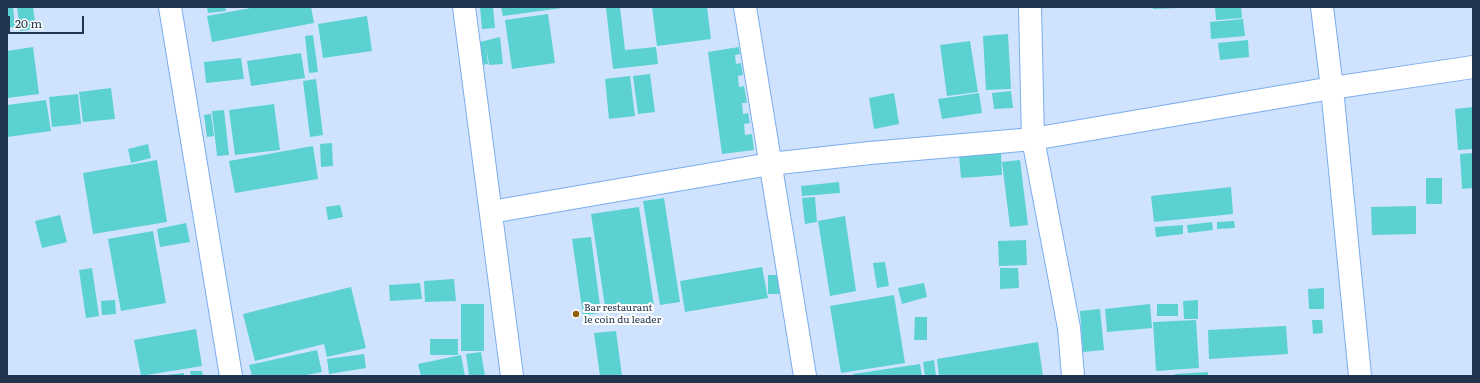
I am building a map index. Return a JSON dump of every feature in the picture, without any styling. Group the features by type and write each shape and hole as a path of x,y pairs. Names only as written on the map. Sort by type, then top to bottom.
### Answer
{"street":[{"path":"170,7 231,376"},
{"path":"464,7 512,376"},
{"path":"745,7 805,376"},
{"path":"1030,7 1033,139 1069,328 1073,376"},
{"path":"1322,7 1332,88 1360,376"},
{"path":"491,212 770,164 1033,139 1332,88 1473,67"}],"building":[{"path":"7,7 13,7 15,27 7,28"},
{"path":"17,7 33,7 36,29 20,31"},
{"path":"207,7 225,7 226,11 208,13"},
{"path":"256,7 311,7 314,23 212,42 207,16"},
{"path":"480,7 493,7 495,28 482,29"},
{"path":"501,7 562,7 562,8 503,16"},
{"path":"620,7 625,50 656,47 658,64 613,69 606,8"},
{"path":"652,7 707,7 711,39 657,46"},
{"path":"1153,7 1179,7 1179,8 1153,9"},
{"path":"1215,7 1241,7 1242,18 1216,20"},
{"path":"548,14 555,63 512,69 505,20"},
{"path":"367,16 372,51 323,58 318,24"},
{"path":"1243,19 1245,36 1211,39 1210,22"},
{"path":"1008,34 1011,89 986,90 983,36"},
{"path":"313,35 318,72 309,73 305,36"},
{"path":"500,37 503,64 489,65 486,46 488,64 482,65 480,42"},
{"path":"1248,40 1249,57 1220,60 1218,43"},
{"path":"970,41 978,92 947,96 940,45"},
{"path":"33,47 39,94 7,98 7,51"},
{"path":"739,47 740,54 735,55 736,64 741,63 743,75 738,76 739,87 744,86 747,103 742,103 743,114 748,113 750,123 744,124 745,135 752,134 754,150 722,154 708,52"},
{"path":"301,53 305,78 251,86 247,61"},
{"path":"241,58 244,79 206,83 204,62"},
{"path":"650,74 655,112 638,114 633,76"},
{"path":"630,76 635,116 609,119 605,79"},
{"path":"316,79 323,135 310,137 303,81"},
{"path":"111,88 115,119 83,122 79,92"},
{"path":"1011,91 1013,108 994,109 992,93"},
{"path":"894,93 899,124 874,129 869,98"},
{"path":"979,93 982,113 942,119 938,99"},
{"path":"78,94 81,124 52,127 49,97"},
{"path":"46,100 51,131 7,137 7,105"},
{"path":"274,104 280,150 235,155 229,110"},
{"path":"1473,107 1473,149 1458,150 1455,109"},
{"path":"224,110 229,155 217,156 212,111"},
{"path":"211,114 214,136 207,137 204,115"},
{"path":"332,143 333,166 321,167 320,144"},
{"path":"148,144 151,158 131,163 128,149"},
{"path":"313,146 318,179 235,193 229,161"},
{"path":"1001,153 1002,175 961,178 959,155"},
{"path":"1473,153 1473,188 1462,189 1460,154"},
{"path":"157,160 167,222 93,234 83,173"},
{"path":"1020,160 1028,225 1010,227 1002,162"},
{"path":"1426,178 1442,178 1442,204 1426,204"},
{"path":"839,182 840,193 802,196 801,186"},
{"path":"1231,187 1233,214 1154,222 1151,196"},
{"path":"815,197 817,222 805,224 802,198"},
{"path":"664,198 680,302 660,305 643,201"},
{"path":"340,205 343,217 328,220 326,207"},
{"path":"1416,206 1416,234 1372,235 1371,207"},
{"path":"639,207 654,306 606,313 591,214"},
{"path":"60,215 67,242 42,248 35,221"},
{"path":"845,216 856,291 830,296 818,221"},
{"path":"1234,221 1235,228 1217,229 1217,222"},
{"path":"1212,222 1213,230 1188,233 1187,225"},
{"path":"186,223 190,242 160,247 157,229"},
{"path":"1183,225 1183,234 1156,237 1155,227"},
{"path":"153,231 166,303 121,311 108,239"},
{"path":"591,237 601,313 583,315 572,239"},
{"path":"1026,240 1027,265 999,266 998,241"},
{"path":"885,262 889,286 877,288 873,263"},
{"path":"762,267 768,298 685,312 680,281"},
{"path":"92,268 99,316 86,318 79,270"},
{"path":"1000,268 1018,268 1019,288 1000,289"},
{"path":"768,275 779,275 780,294 768,294"},
{"path":"454,279 456,301 425,302 424,281"},
{"path":"420,283 422,299 390,301 389,285"},
{"path":"924,283 927,297 902,304 898,288"},
{"path":"351,287 366,348 327,357 324,344 255,361 243,314"},
{"path":"1324,288 1324,309 1309,309 1308,289"},
{"path":"894,295 905,363 841,373 830,306"},
{"path":"115,300 116,314 102,315 101,301"},
{"path":"1198,300 1198,319 1184,319 1183,301"},
{"path":"461,304 484,304 484,351 461,351"},
{"path":"1150,304 1152,328 1107,332 1105,309"},
{"path":"1157,304 1178,304 1178,316 1157,316"},
{"path":"1100,309 1104,350 1083,352 1080,311"},
{"path":"915,317 927,317 927,340 914,340"},
{"path":"1196,320 1199,368 1156,371 1153,322"},
{"path":"1312,320 1322,320 1323,333 1313,334"},
{"path":"1286,326 1288,354 1209,359 1208,330"},
{"path":"196,329 202,366 141,376 134,340"},
{"path":"616,331 622,376 600,376 594,333"},
{"path":"430,339 458,339 458,355 430,355"},
{"path":"1038,342 1043,376 939,376 937,359"},
{"path":"317,350 322,372 302,376 252,376 249,365"},
{"path":"481,352 485,376 469,376 466,354"},
{"path":"364,354 366,368 329,374 327,359"},
{"path":"461,355 465,376 421,376 418,364"},
{"path":"934,360 936,376 925,376 923,362"},
{"path":"920,364 922,376 853,376 853,374"},
{"path":"190,371 202,371 203,376 191,376"},
{"path":"1208,372 1208,376 1175,376 1175,374"},
{"path":"184,373 184,376 167,376 167,375"}],"place":[{"name":"Bar restaurant le coin du leader","path":"576,314"}]}
